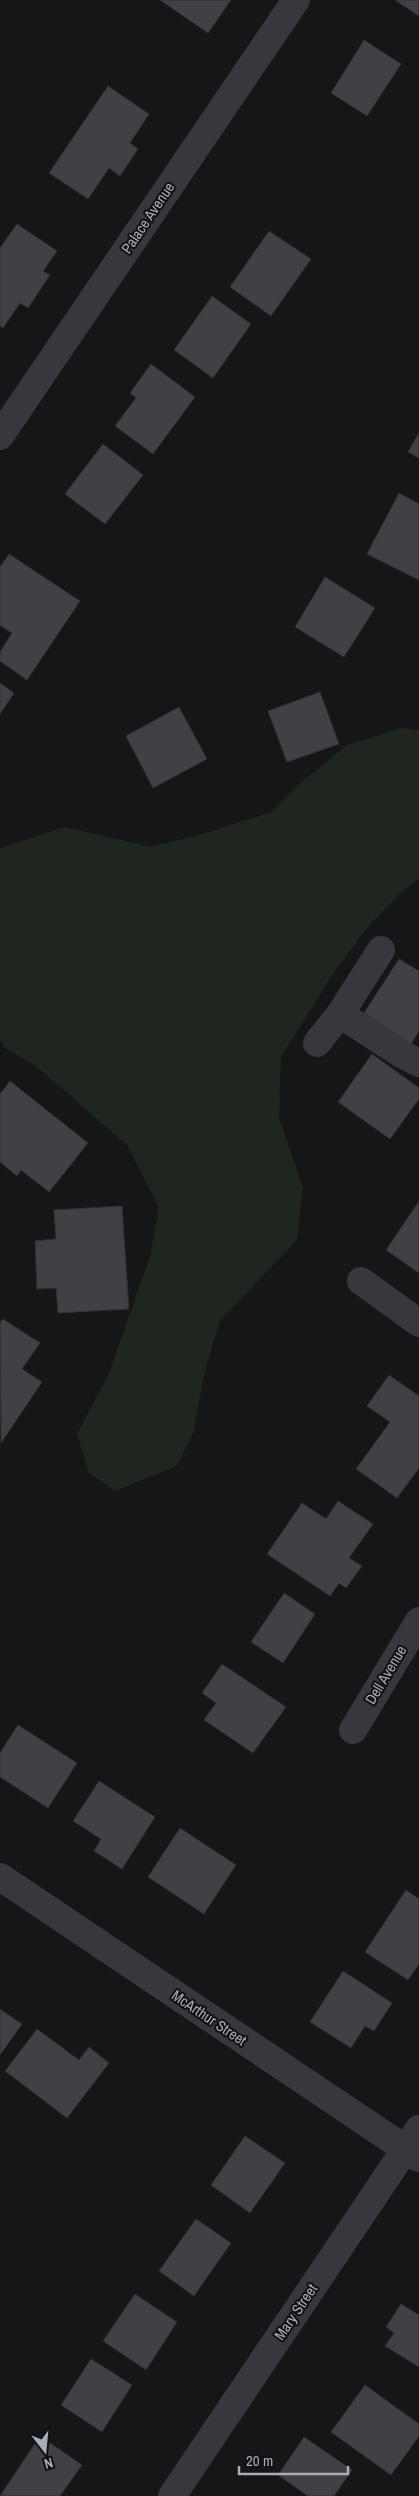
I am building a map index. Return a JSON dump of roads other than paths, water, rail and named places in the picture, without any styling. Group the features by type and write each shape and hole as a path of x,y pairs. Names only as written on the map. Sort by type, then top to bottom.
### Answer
{"street":[{"name":"Palace Avenue","path":"0,436 296,0"},
{"path":"317,1043 340,1014 380,950"},
{"path":"340,1014 400,1053 419,1063"},
{"path":"361,1281 419,1323"},
{"name":"Dell Avenue","path":"353,1730 419,1621"},
{"name":"McArthur Street","path":"0,1877 414,2145"},
{"name":"Mary Street","path":"172,2496 414,2145"}]}
